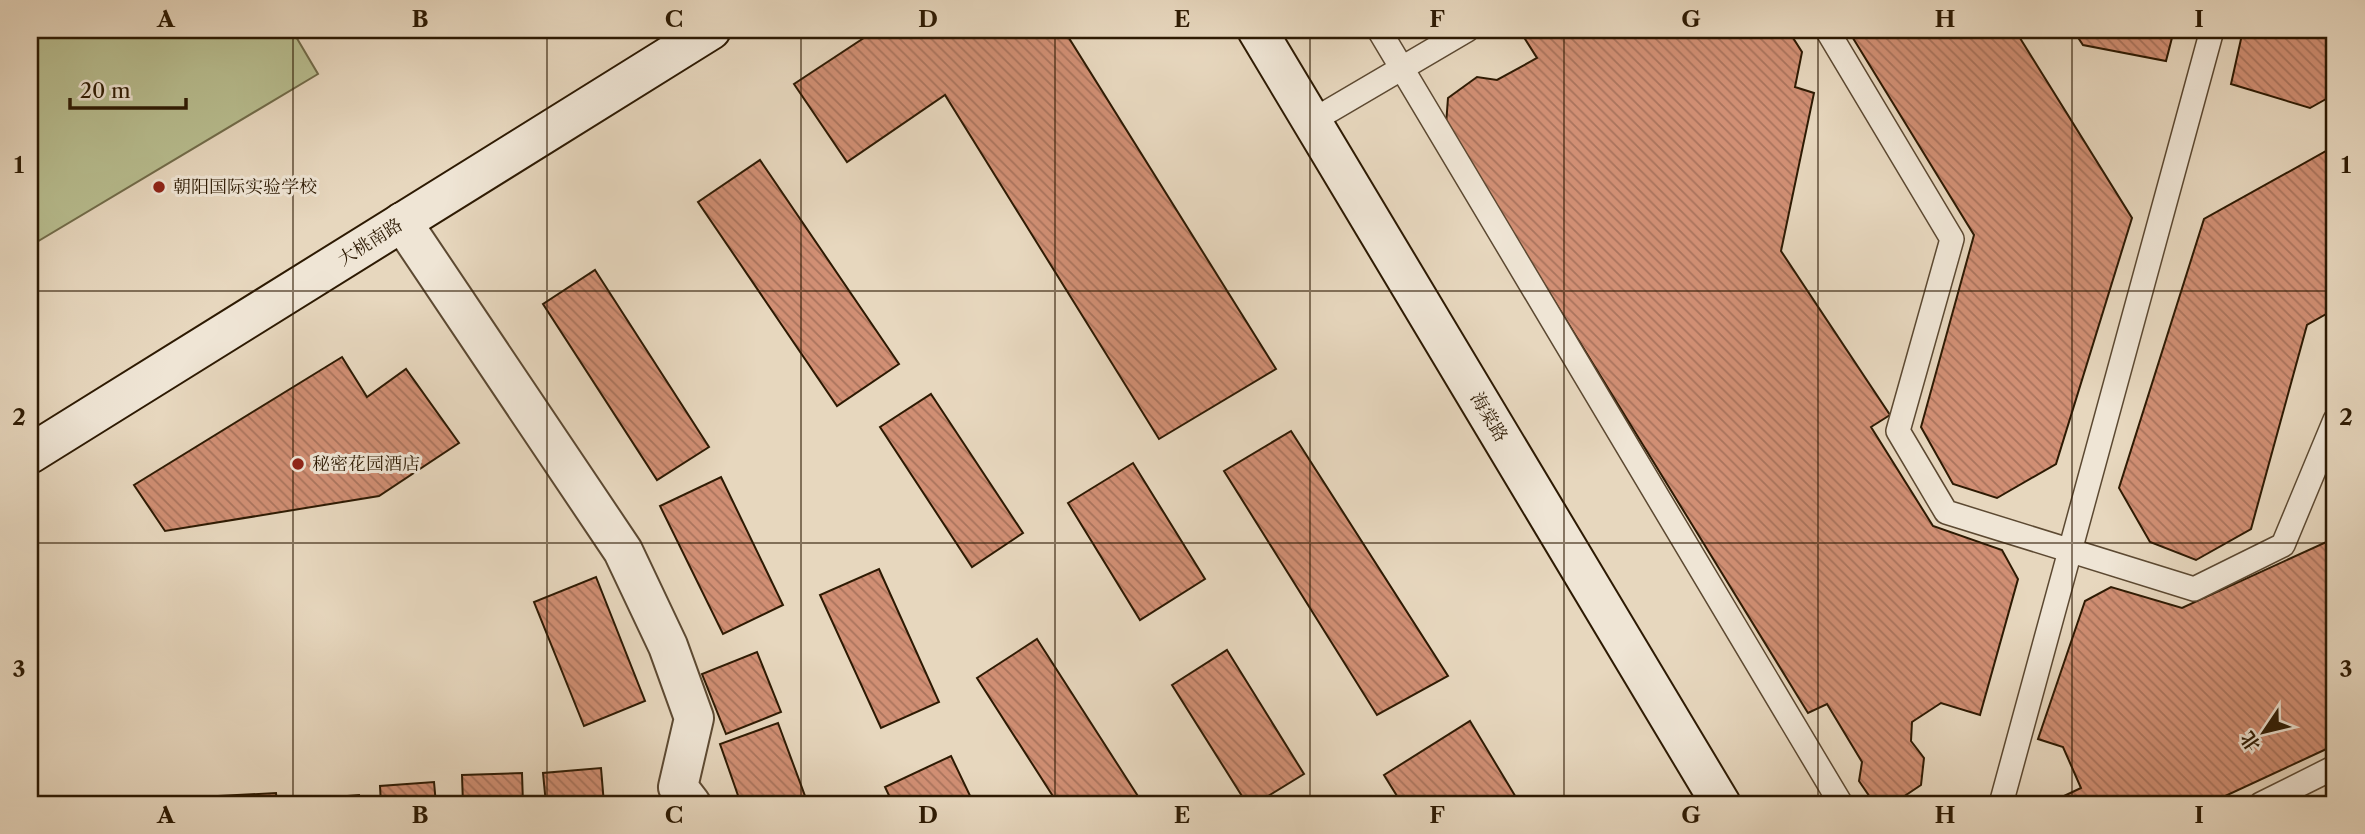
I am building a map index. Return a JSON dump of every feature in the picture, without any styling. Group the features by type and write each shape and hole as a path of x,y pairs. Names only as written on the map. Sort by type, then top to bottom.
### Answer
{"street":[{"name":"大桃南路","path":"30,454 711,30"},
{"name":"海棠路","path":"1257,30 1721,804"},
{"path":"402,222 623,551 668,646 694,718 678,786 691,804"}],"lane":[{"path":"1379,30 1841,804"},
{"path":"1312,121 1466,30"},
{"path":"1827,30 1952,239 1898,431 1946,512 2194,589 2283,545 2335,420"},
{"path":"2001,804 2212,30"},
{"path":"2261,804 2335,767"}],"green space":[{"path":"30,30 292,30 318,74 30,246"}],"building":[{"path":"876,30 1038,30 1067,35 1276,369 1159,439 945,95 847,162 794,84"},
{"path":"1788,30 1802,52 1795,87 1814,93 1781,251 1890,415 1871,427 1933,526 2002,550 2018,579 1980,715 1941,703 1912,722 1911,741 1924,758 1921,785 1897,801 1872,800 1859,781 1862,762 1827,704 1808,713 1446,125 1448,98 1477,77 1497,80 1537,58 1520,31"},
{"path":"1848,30 2015,30 2132,218 2056,464 1997,498 1953,484 1921,427 1974,235"},
{"path":"2073,30 2174,30 2166,61 2083,45"},
{"path":"2243,30 2335,30 2335,94 2310,108 2231,84"},
{"path":"2335,146 2335,309 2307,325 2251,529 2196,560 2150,542 2119,488 2204,219"},
{"path":"760,160 899,364 837,406 698,202"},
{"path":"595,270 709,447 657,480 543,304"},
{"name":"秘密花园酒店","path":"342,357 367,397 406,369 459,443 379,496 165,531 134,485"},
{"path":"931,394 1023,533 972,567 880,427"},
{"path":"1291,431 1448,676 1377,715 1224,471"},
{"path":"1133,463 1205,579 1140,620 1068,503"},
{"path":"721,477 783,605 723,634 660,506"},
{"path":"2335,538 2335,745 2208,804 2153,804 2151,800 2142,804 2047,804 2081,788 2063,747 2038,739 2085,601 2111,587 2182,608"},
{"path":"879,569 939,702 881,728 820,595"},
{"path":"596,577 645,701 584,726 534,602"},
{"path":"1037,639 1143,804 1058,804 977,678"},
{"path":"1227,650 1304,774 1255,804 1247,804 1172,685"},
{"path":"757,652 781,712 726,734 702,674"},
{"path":"1470,721 1520,804 1402,804 1384,775"},
{"path":"778,723 808,804 741,804 720,744"},
{"path":"951,756 974,804 893,804 885,787"},
{"path":"601,768 604,804 546,804 543,773"},
{"path":"522,773 523,804 463,804 462,775"},
{"path":"434,782 436,804 381,804 380,786"},
{"path":"276,793 277,804 220,804 219,796"},
{"path":"359,795 360,804 297,804 297,800"}],"place":[{"name":"朝阳国际实验学校","path":"159,187"},
{"name":"秘密花园酒店","path":"298,464"}]}
